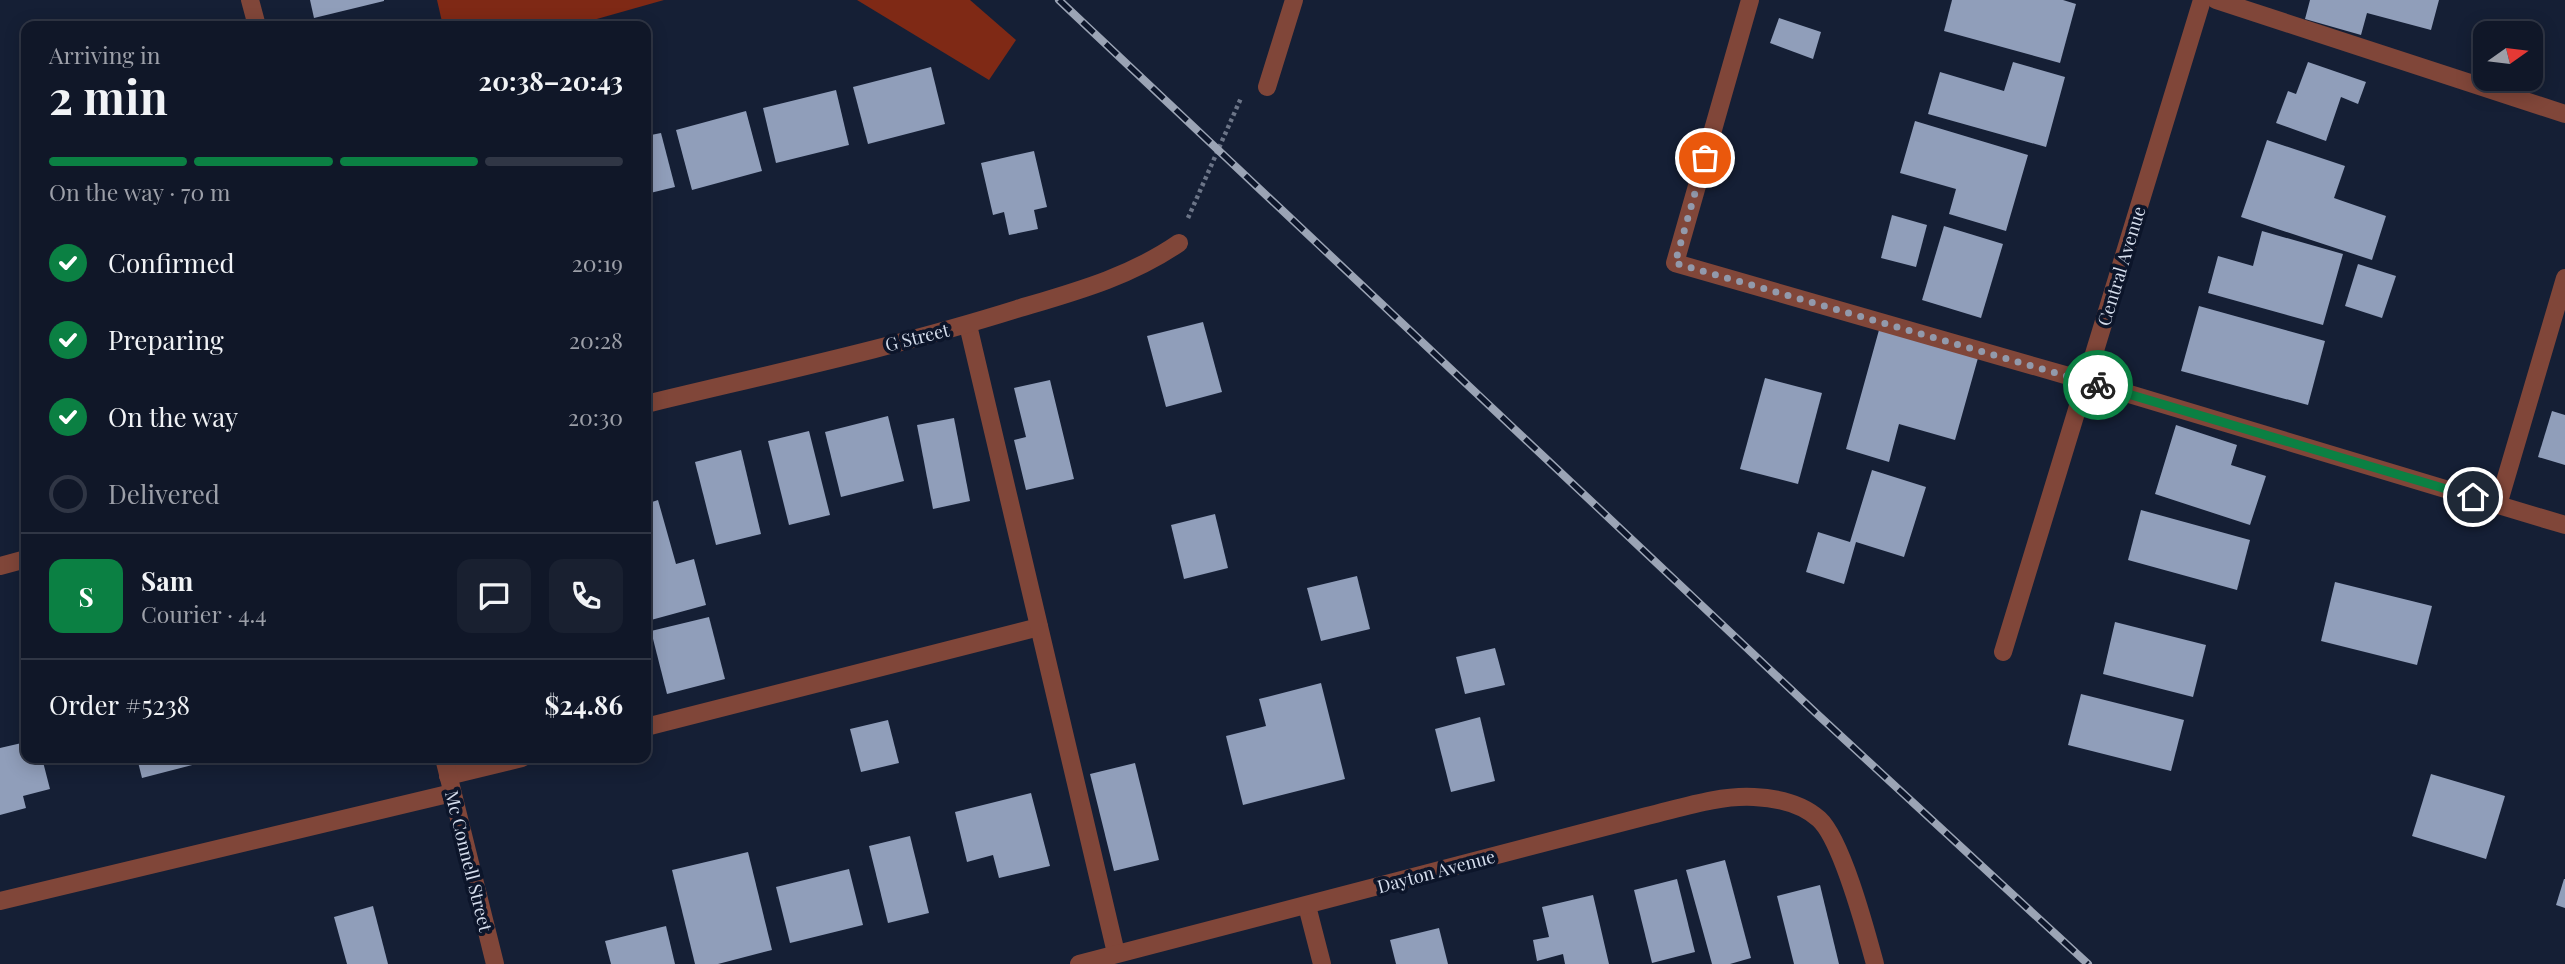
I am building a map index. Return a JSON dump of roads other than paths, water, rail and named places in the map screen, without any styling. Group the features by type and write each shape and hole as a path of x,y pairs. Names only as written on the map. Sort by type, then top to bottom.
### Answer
{"street":[{"path":"250,0 256,21"},
{"path":"1267,87 1294,0"},
{"path":"1750,0 1675,263 2086,381 2565,525"},
{"name":"Central Avenue","path":"2003,652 2203,0"},
{"path":"2216,0 2565,114"},
{"name":"G Street","path":"651,403 968,325 1131,271 1179,243"},
{"path":"2498,505 2565,278"},
{"path":"968,325 1116,953"},
{"path":"0,566 21,560"},
{"path":"651,725 1039,627"},
{"name":"Mc Connell Street","path":"445,763 495,964"},
{"path":"0,901 450,785 509,763"},
{"name":"Dayton Avenue","path":"1079,964 1673,810 1753,796 1794,803 1820,819 1836,844 1875,964"},
{"path":"1307,906 1322,964"}],"railway":[{"path":"1059,0 1817,714 2088,964"}]}
